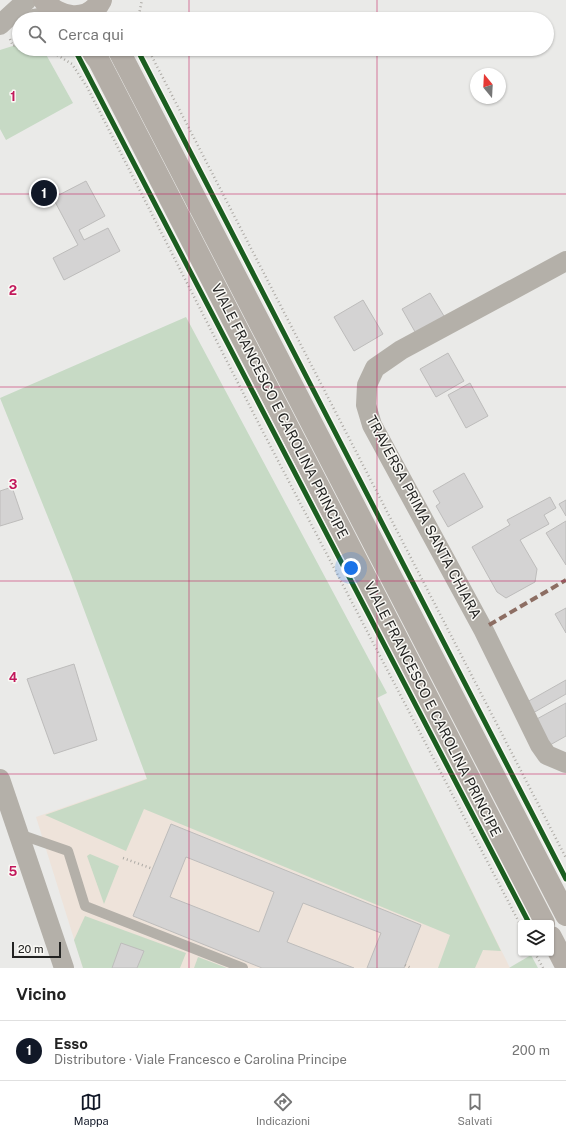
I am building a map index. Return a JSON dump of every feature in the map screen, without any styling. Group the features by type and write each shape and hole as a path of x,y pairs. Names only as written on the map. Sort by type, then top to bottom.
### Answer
{"street":[{"path":"19,12 27,0"},
{"path":"44,0 49,7 57,12"},
{"path":"89,12 101,0"},
{"path":"106,0 109,12"},
{"name":"VIALE FRANCESCO E CAROLINA PRINCIPE","path":"95,56 542,920"},
{"name":"VIALE FRANCESCO E CAROLINA PRINCIPE","path":"122,56 566,915"},
{"name":"TRAVERSA PRIMA SANTA CHIARA","path":"566,261 401,350 375,368 367,385 366,404 372,425 484,631 540,745 546,755 566,763"},
{"path":"0,779 64,968"},
{"path":"554,944 566,966"}],"lane":[{"path":"19,834 68,851 85,906 243,968"}],"path":[{"path":"139,12 142,0"},
{"path":"8,29 12,43"},
{"path":"59,56 72,64 87,87 262,430 518,920"},
{"path":"152,56 566,858"},
{"path":"92,83 96,90"},
{"path":"123,858 153,869"},
{"path":"537,956 543,968"},
{"path":"405,965 410,968"}],"shaded area":[{"path":"377,698 510,968 83,968 36,817"}],"green space":[{"path":"12,46 12,56 47,56 73,103 6,140 0,129 0,50"},
{"path":"186,317 387,693 377,698 501,951 483,950 475,968 438,968 450,935 144,809 126,851 45,815 147,779 70,572 0,398"},
{"path":"90,854 119,866 104,904 87,856"},
{"path":"85,916 186,953 180,968 83,968 74,940"},
{"path":"532,956 538,968 509,968"},
{"path":"198,957 227,968 194,968"}],"building":[{"path":"86,181 105,216 79,230 84,240 108,228 120,251 64,280 53,258 78,245 53,198"},
{"path":"430,293 447,321 418,337 402,309"},
{"path":"363,300 383,334 354,351 334,317"},
{"path":"448,353 464,381 436,397 420,369"},
{"path":"470,383 488,416 466,428 448,395"},
{"path":"464,473 483,507 448,527 436,506 440,503 433,491"},
{"path":"12,487 23,519 0,526 0,491"},
{"path":"550,497 556,508 544,515 549,524 520,540 537,569 535,582 506,598 497,592 472,547 510,525 507,520"},
{"path":"566,500 566,516 559,504"},
{"path":"566,521 566,565 546,533"},
{"path":"566,608 566,633 555,614"},
{"path":"74,664 97,740 54,754 27,679"},
{"path":"566,680 566,694 533,713 527,702"},
{"path":"566,703 566,736 550,745 535,720"},
{"path":"171,824 421,925 404,968 367,968 381,933 303,903 287,942 354,968 262,968 133,916","holes":["186,857 274,892 259,932 170,897"]},
{"path":"121,943 144,951 137,968 112,968"}],"marked path":[{"path":"489,625 566,580"}],"cycle path":[{"path":"78,56 527,920"},
{"path":"141,56 566,879"}],"place":[{"name":"Esso","path":"44,193"}]}
